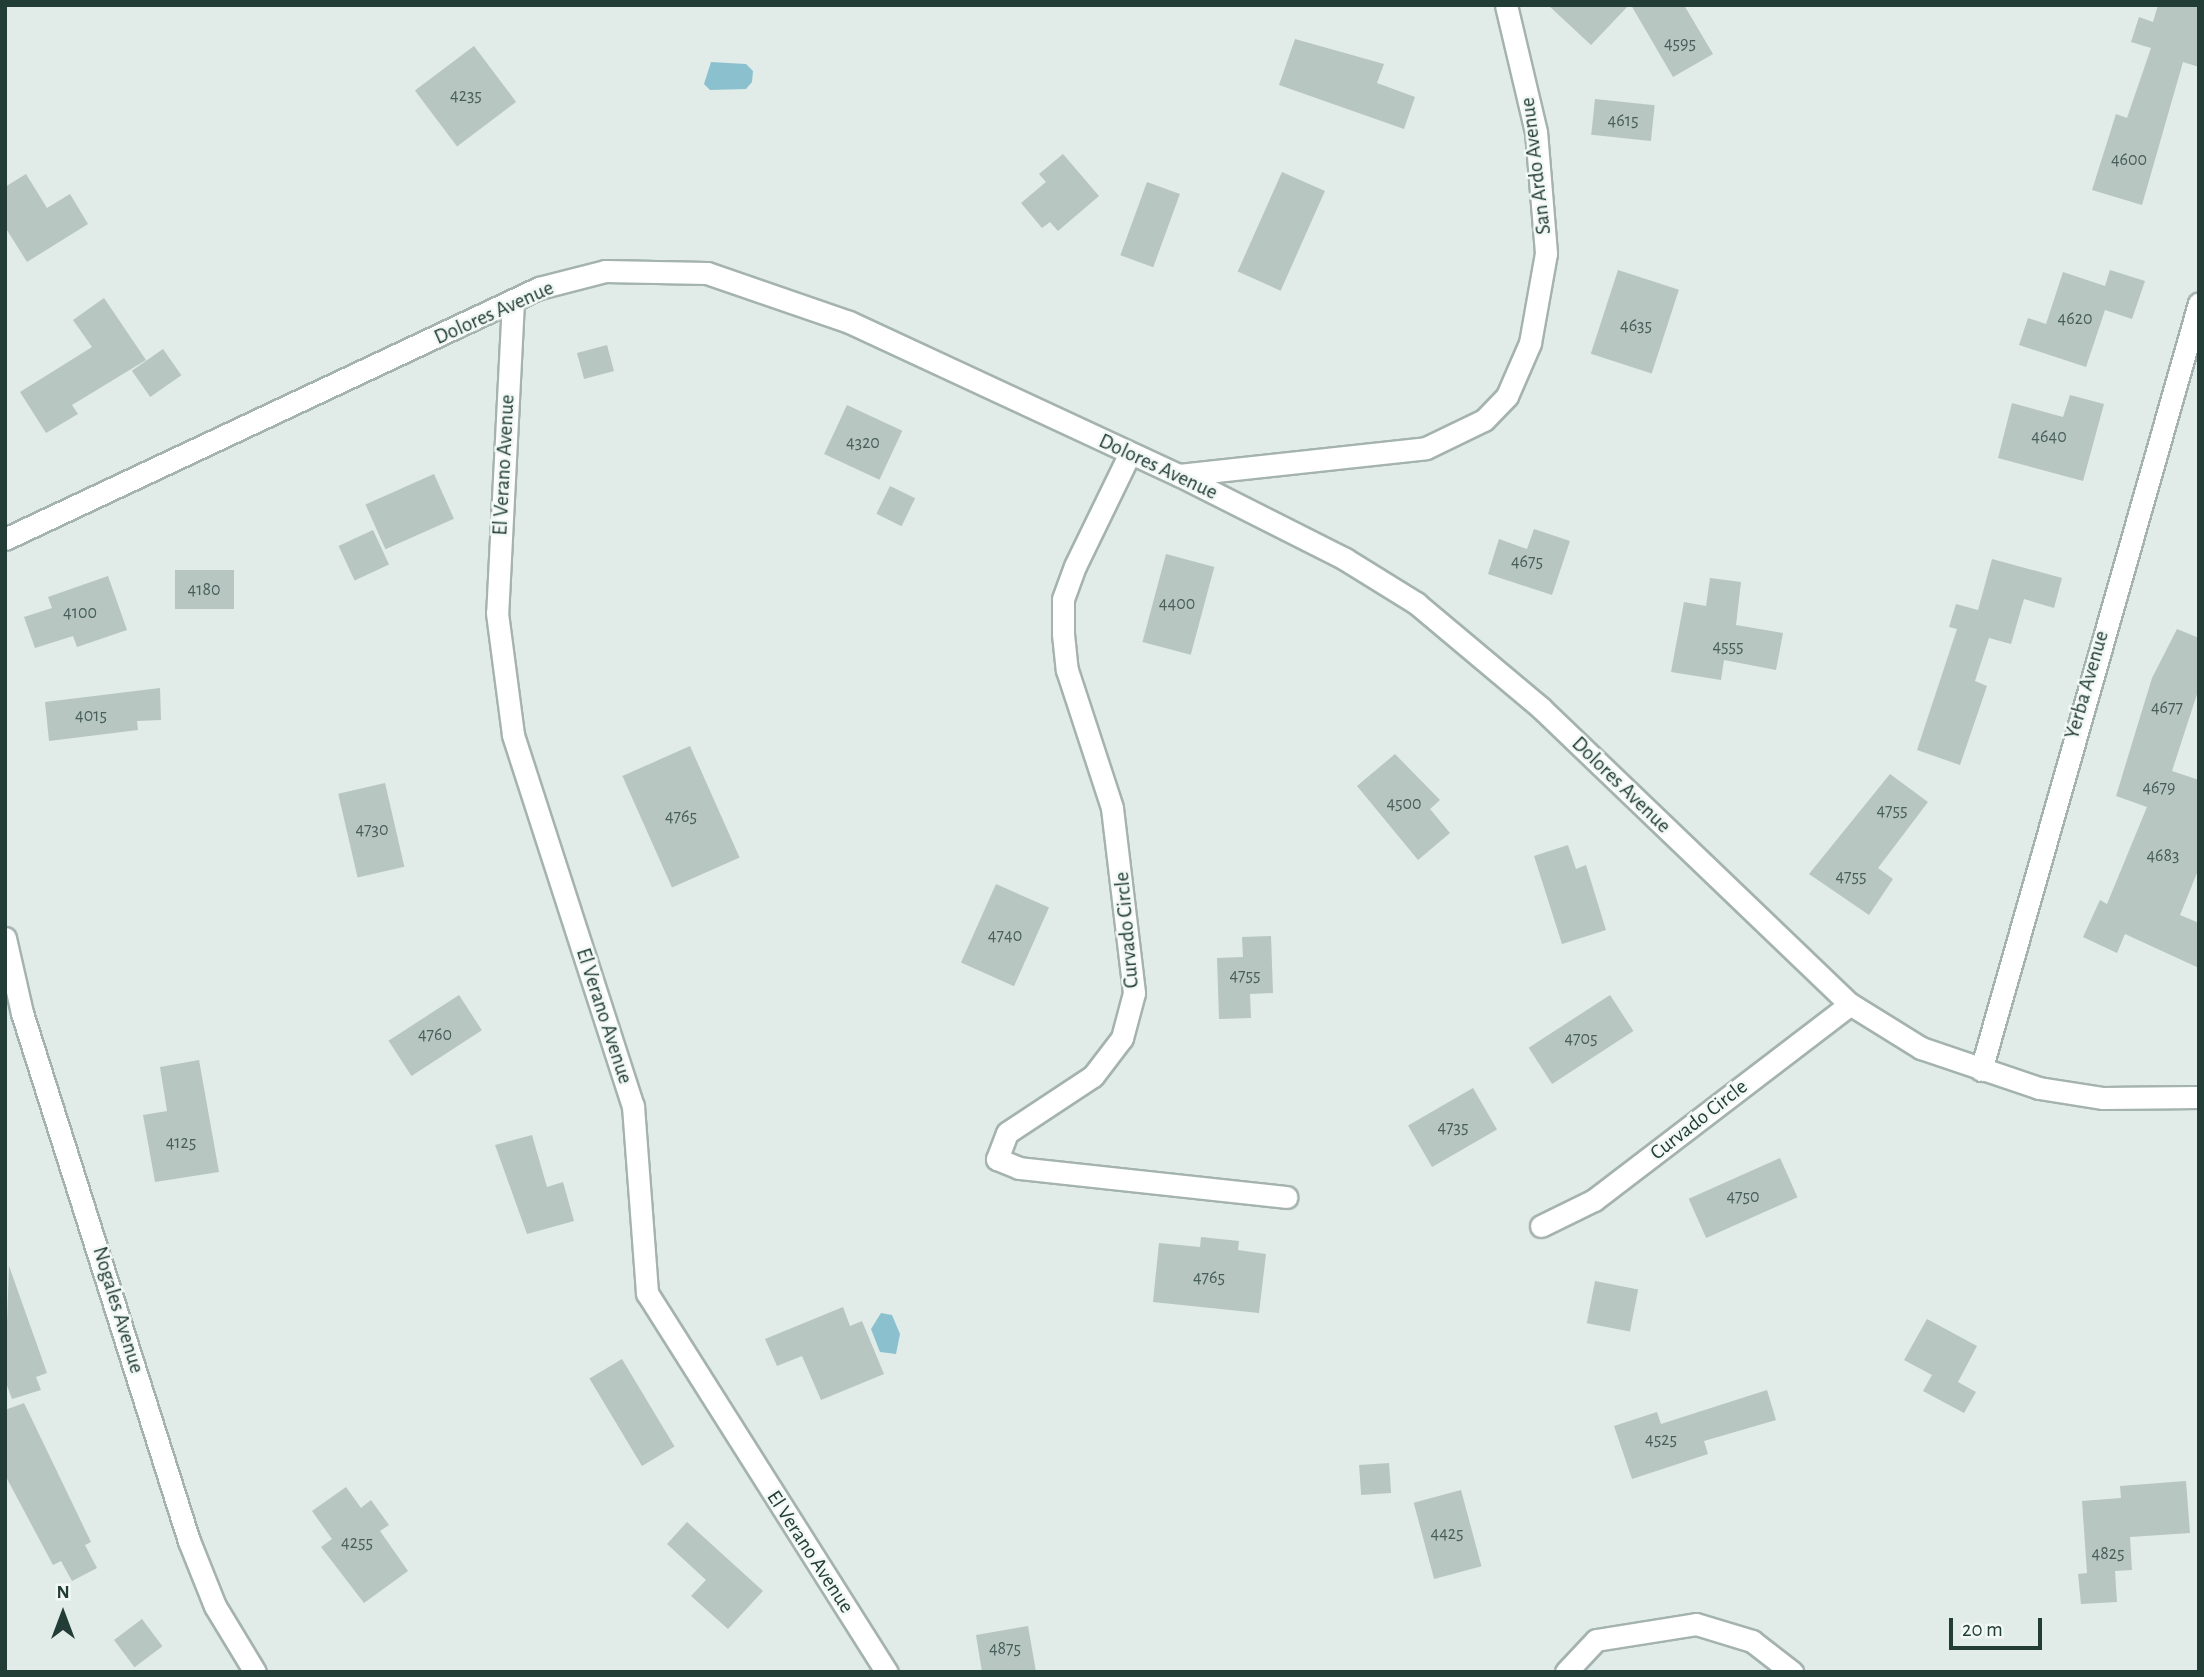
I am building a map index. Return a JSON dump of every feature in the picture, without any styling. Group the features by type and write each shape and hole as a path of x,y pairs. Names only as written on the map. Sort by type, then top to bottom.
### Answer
{"street":[{"name":"San Ardo Avenue","path":"1179,475 1426,448 1484,420 1507,396 1531,343 1546,253 1536,132 1506,5"},
{"name":"Dolores Avenue","path":"5,539 513,302 605,271 707,273 849,322 1129,455 1179,475 1345,559 1473,645 1850,1004 1921,1048 1981,1070 2103,1098 2199,1097"},
{"name":"El Verano Avenue","path":"513,302 497,613 513,735 633,1106 647,1293 887,1672"},
{"name":"Yerba Avenue","path":"1981,1070 2199,303"},
{"name":"Curvado Circle","path":"1129,455 1075,566 1063,599 1063,635 1067,670 1112,808 1134,993 1122,1038 1093,1076 1007,1133 997,1159 1019,1168 1286,1197"},
{"name":"Nogales Avenue","path":"5,938 22,1013 189,1541 215,1606 255,1672"},
{"name":"Curvado Circle","path":"1541,1226 1594,1200 1850,1004"},
{"path":"1566,1672 1596,1640 1696,1624 1752,1641 1792,1672"}],"water":[{"path":"711,62 746,64 753,71 752,82 746,89 710,90 704,84"},
{"path":"881,1313 892,1315 900,1334 896,1354 880,1352 871,1329"}],"building":[{"path":"1548,5 1629,5 1591,45"},
{"path":"1631,5 1684,5 1713,54 1673,77"},
{"path":"2158,5 2199,5 2199,67 2183,62 2142,205 2092,190 2116,114 2127,118 2151,48 2131,42 2139,17 2153,22"},
{"path":"1295,39 1384,64 1377,83 1415,97 1404,129 1279,85"},
{"path":"474,46 516,102 457,146 415,91"},
{"path":"1595,99 1655,105 1651,141 1591,135"},
{"path":"1063,154 1099,196 1058,231 1050,222 1042,228 1021,203 1046,182 1039,174"},
{"path":"1282,172 1325,191 1281,291 1238,272"},
{"path":"26,174 47,208 70,194 88,224 27,262 5,227 5,187"},
{"path":"1147,182 1180,194 1153,267 1120,255"},
{"path":"1618,270 1679,290 1652,373 1591,354"},
{"path":"2110,270 2145,281 2132,319 2105,310 2086,367 2019,345 2028,318 2046,324 2063,272 2105,286"},
{"path":"104,298 146,360 72,405 78,414 46,433 20,392 92,347 73,320"},
{"path":"607,345 614,371 584,379 577,353"},
{"path":"163,349 181,375 150,397 132,371"},
{"path":"2070,395 2104,404 2083,481 1998,458 2012,403 2063,417"},
{"path":"847,405 902,431 879,480 824,454"},
{"path":"434,474 454,519 385,549 365,505"},
{"path":"890,486 915,498 902,526 876,514"},
{"path":"1534,529 1570,541 1552,595 1488,574 1499,539 1527,549"},
{"path":"373,530 389,564 355,580 339,546"},
{"path":"1166,554 1214,567 1191,655 1142,642"},
{"path":"1992,559 2062,578 2054,608 2024,599 2011,644 1989,638 1975,681 1987,686 1960,765 1917,750 1957,629 1949,627 1956,604 1978,610"},
{"path":"175,570 234,570 234,609 175,609"},
{"path":"108,576 127,630 77,647 73,636 35,648 24,617 52,608 48,597"},
{"path":"1710,578 1741,582 1736,625 1783,633 1776,670 1724,660 1721,680 1671,672 1684,602 1706,606"},
{"path":"2177,629 2199,638 2199,688 2172,771 2199,780 2199,868 2180,915 2199,923 2199,968 2125,934 2117,953 2083,937 2100,900 2107,904 2147,807 2116,796 2152,678"},
{"path":"160,688 161,720 137,721 138,730 49,741 45,702"},
{"path":"690,746 740,857 672,888 622,776"},
{"path":"1395,754 1440,800 1430,809 1450,833 1418,860 1357,786"},
{"path":"1890,774 1928,802 1878,868 1893,879 1869,915 1809,874"},
{"path":"385,783 404,867 358,878 338,794"},
{"path":"1568,845 1576,869 1586,865 1606,930 1562,944 1534,856"},
{"path":"996,884 1049,908 1014,986 961,963"},
{"path":"1271,936 1273,993 1250,994 1251,1018 1219,1019 1217,958 1243,957 1242,937"},
{"path":"459,995 482,1030 411,1076 389,1041"},
{"path":"1610,995 1633,1031 1552,1084 1529,1048"},
{"path":"199,1060 219,1172 155,1182 143,1115 167,1111 160,1067"},
{"path":"1473,1088 1497,1130 1432,1167 1408,1126"},
{"path":"532,1135 547,1187 563,1182 574,1221 527,1234 495,1145"},
{"path":"1780,1158 1797,1197 1706,1238 1689,1199"},
{"path":"1201,1237 1239,1241 1238,1250 1266,1254 1259,1313 1153,1302 1159,1243 1200,1247"},
{"path":"9,1266 47,1373 36,1377 41,1390 12,1399 5,1380"},
{"path":"1595,1281 1638,1289 1630,1332 1587,1323"},
{"path":"843,1307 850,1326 862,1321 884,1374 821,1400 802,1356 777,1366 765,1339"},
{"path":"1927,1319 1977,1346 1958,1382 1976,1392 1964,1413 1923,1391 1932,1375 1904,1360"},
{"path":"622,1359 675,1446 642,1466 589,1379"},
{"path":"1767,1390 1776,1420 1704,1441 1708,1454 1632,1479 1614,1426 1657,1412 1661,1424"},
{"path":"24,1403 91,1542 85,1545 97,1568 72,1581 61,1561 53,1565 5,1475 5,1410"},
{"path":"1389,1463 1391,1493 1361,1495 1359,1465"},
{"path":"2186,1481 2190,1533 2130,1537 2132,1570 2115,1571 2117,1602 2081,1604 2078,1574 2087,1573 2082,1501 2121,1498 2120,1486"},
{"path":"346,1487 361,1508 371,1500 389,1525 380,1531 408,1571 364,1603 321,1547 332,1539 312,1511"},
{"path":"1461,1490 1481,1566 1434,1579 1414,1503"},
{"path":"687,1522 763,1591 728,1629 691,1596 706,1580 667,1544"},
{"path":"142,1619 162,1646 135,1667 114,1640"},
{"path":"1028,1626 1036,1672 982,1672 976,1635"}]}
